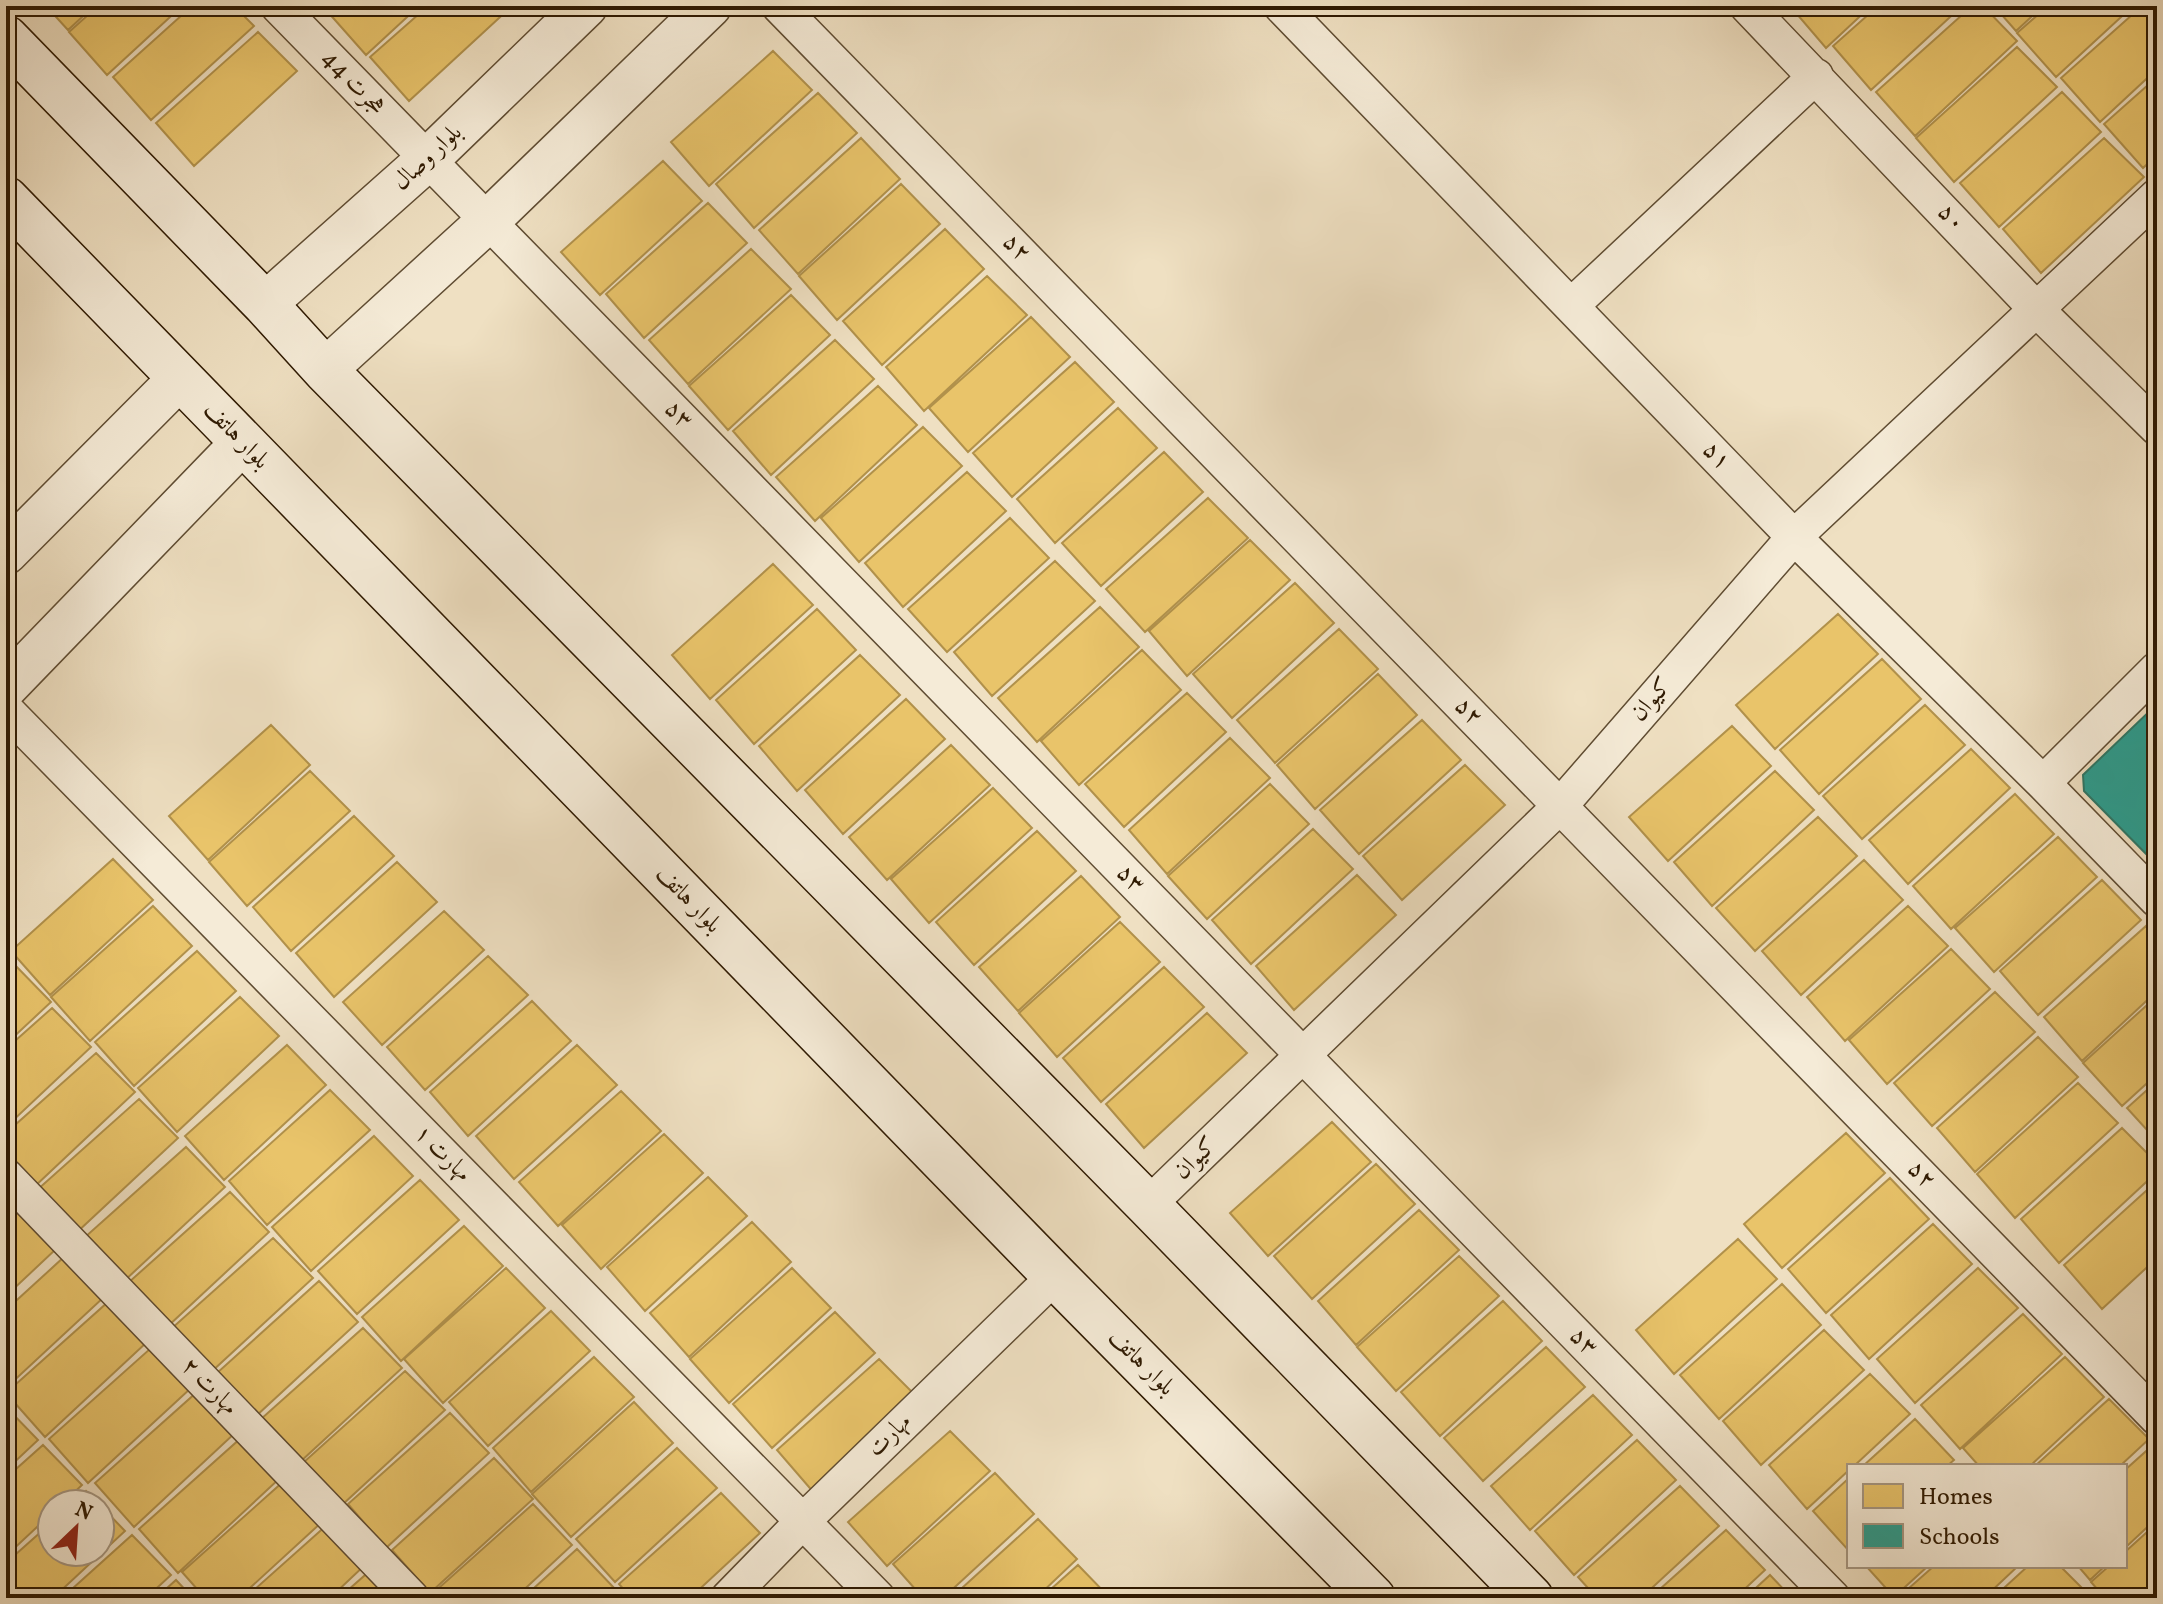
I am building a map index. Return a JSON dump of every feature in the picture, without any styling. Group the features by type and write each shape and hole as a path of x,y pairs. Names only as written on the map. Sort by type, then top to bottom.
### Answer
{"main road":[{"path":"6,38 265,304 325,370 1531,1598"},
{"name":"بلوار هاتف","path":"6,199 1055,1276 1373,1598"}],"street":[{"name":"هجرت 44","path":"278,6 428,159"},
{"name":"بلوار وصال","path":"265,304 428,159 586,6"},
{"path":"325,370 488,221 710,6"},
{"name":"۵۲","path":"779,6 2157,1418"},
{"name":"۵۱","path":"1281,6 1794,537 2157,900"},
{"name":"۵۰","path":"1747,6 2037,310 2157,428"},
{"path":"1571,306 1816,76"},
{"name":"۵۳","path":"428,159 1833,1598"},
{"name":"کیوان","path":"1148,1205 1560,806 1794,537 2157,196"},
{"path":"6,553 180,378"},
{"path":"6,687 242,443"},
{"path":"2043,783 2157,669"},
{"name":"مهارت ۱","path":"6,710 878,1598"},
{"name":"مهارت ۲","path":"6,1176 412,1598"},
{"name":"مهارت","path":"728,1598 1055,1276"}],"building: Homes":[{"path":"46,6 94,6 68,30"},
{"path":"98,6 182,6 107,75 69,32"},
{"path":"192,6 234,6 254,26 151,120 113,77"},
{"path":"333,6 419,6 366,55 327,11"},
{"path":"428,6 512,6 409,101 370,57"},
{"path":"1790,6 1871,6 1826,48"},
{"path":"1878,6 1962,6 1871,90 1833,46"},
{"path":"1972,6 1983,6 2017,41 1915,136 1876,92"},
{"path":"1994,6 2043,6 2016,31"},
{"path":"2048,6 2133,6 2056,77 2017,33"},
{"path":"2142,6 2157,6 2157,69 2100,122 2061,78"},
{"path":"258,32 297,71 194,166 156,123"},
{"path":"2017,47 2057,87 1954,182 1916,138"},
{"path":"773,51 812,90 709,186 671,142"},
{"path":"2157,77 2157,155 2143,168 2104,124"},
{"path":"2062,92 2101,132 1999,227 1960,183"},
{"path":"818,93 857,133 754,228 716,184"},
{"path":"861,138 900,179 798,274 759,230"},
{"path":"2104,138 2144,177 2041,273 2003,229"},
{"path":"663,161 702,201 600,295 561,252"},
{"path":"901,184 940,224 837,320 799,276"},
{"path":"708,203 747,243 644,338 606,294"},
{"path":"945,229 984,269 882,365 843,321"},
{"path":"751,249 791,289 688,384 649,340"},
{"path":"987,276 1027,315 924,411 886,367"},
{"path":"791,295 830,335 728,430 689,386"},
{"path":"1031,317 1070,357 968,452 929,408"},
{"path":"835,340 874,379 771,475 733,431"},
{"path":"1075,362 1114,402 1012,497 973,453"},
{"path":"878,386 917,425 815,521 776,477"},
{"path":"1118,408 1157,448 1055,543 1017,499"},
{"path":"923,427 962,466 859,562 821,518"},
{"path":"1164,452 1203,492 1101,586 1062,543"},
{"path":"967,472 1006,511 903,607 865,563"},
{"path":"1208,498 1248,538 1145,632 1106,589"},
{"path":"1010,518 1049,558 947,652 908,609"},
{"path":"1250,540 1290,580 1187,676 1149,631"},
{"path":"1055,561 1095,601 992,696 954,652"},
{"path":"773,564 813,605 710,699 672,655"},
{"path":"1295,583 1334,623 1232,718 1193,674"},
{"path":"1100,607 1139,647 1037,742 998,698"},
{"path":"817,609 856,650 754,744 716,700"},
{"path":"1838,614 1878,654 1775,749 1736,705"},
{"path":"1339,629 1378,669 1275,763 1237,720"},
{"path":"1142,650 1181,690 1079,785 1041,741"},
{"path":"860,655 900,695 797,791 759,746"},
{"path":"1882,659 1921,699 1819,794 1780,750"},
{"path":"1378,674 1417,715 1315,809 1277,765"},
{"path":"1187,693 1226,732 1124,827 1085,784"},
{"path":"906,699 945,739 843,834 805,790"},
{"path":"1925,705 1965,745 1862,839 1823,796"},
{"path":"1422,720 1461,760 1359,854 1320,810"},
{"path":"271,725 310,765 208,860 169,816"},
{"path":"1732,726 1771,766 1668,861 1629,817"},
{"path":"1230,738 1270,778 1167,874 1129,830"},
{"path":"951,745 990,785 887,880 849,837"},
{"path":"1971,749 2010,788 1908,884 1869,840"},
{"path":"1465,765 1505,805 1402,900 1363,856"},
{"path":"310,771 350,811 247,906 209,862"},
{"path":"1775,771 1814,810 1712,906 1674,862"},
{"path":"1270,784 1309,824 1207,919 1168,876"},
{"path":"993,788 1032,828 929,923 891,879"},
{"path":"2015,794 2054,834 1951,929 1913,886"},
{"path":"354,816 394,856 291,951 253,907"},
{"path":"1818,817 1857,856 1755,951 1716,908"},
{"path":"1313,829 1353,869 1251,964 1212,920"},
{"path":"1037,831 1076,871 974,965 936,922"},
{"path":"2058,837 2097,877 1994,972 1955,928"},
{"path":"113,859 153,900 50,995 11,951"},
{"path":"1864,860 1903,900 1801,995 1762,951"},
{"path":"397,862 437,902 334,997 296,953"},
{"path":"1357,875 1396,915 1294,1010 1256,966"},
{"path":"1081,876 1120,917 1018,1011 979,967"},
{"path":"2102,880 2141,920 2038,1015 2000,971"},
{"path":"153,906 192,946 90,1041 51,997"},
{"path":"1908,906 1948,946 1845,1041 1807,997"},
{"path":"444,911 484,950 382,1045 343,1002"},
{"path":"1120,922 1160,962 1057,1057 1019,1013"},
{"path":"2146,926 2157,937 2157,991 2082,1061 2044,1017"},
{"path":"1951,949 1990,989 1887,1084 1849,1040"},
{"path":"197,951 236,991 134,1086 95,1042"},
{"path":"488,956 528,995 425,1090 387,1047"},
{"path":"12,962 51,1002 6,1044 6,967"},
{"path":"1164,967 1204,1007 1101,1102 1063,1058"},
{"path":"1995,992 2035,1032 1932,1126 1894,1083"},
{"path":"2157,996 2157,1074 2122,1106 2083,1063"},
{"path":"240,997 279,1036 177,1132 138,1088"},
{"path":"532,1001 571,1041 468,1136 430,1092"},
{"path":"52,1008 91,1047 6,1127 6,1049"},
{"path":"1207,1013 1247,1053 1144,1148 1106,1104"},
{"path":"2038,1037 2078,1077 1975,1172 1937,1128"},
{"path":"287,1045 326,1085 224,1180 185,1136"},
{"path":"577,1045 617,1085 514,1179 476,1136"},
{"path":"96,1053 135,1092 33,1188 6,1157 6,1133"},
{"path":"2157,1081 2157,1141 2127,1108"},
{"path":"2078,1083 2118,1123 2015,1218 1977,1174"},
{"path":"330,1090 370,1130 267,1225 229,1181"},
{"path":"621,1091 661,1131 558,1226 519,1182"},
{"path":"139,1099 178,1138 75,1234 37,1190"},
{"path":"1332,1122 1371,1162 1268,1256 1230,1213"},
{"path":"2122,1128 2157,1163 2157,1172 2059,1263 2021,1219"},
{"path":"1846,1133 1885,1173 1782,1268 1744,1224"},
{"path":"664,1134 703,1173 601,1269 562,1225"},
{"path":"374,1136 413,1176 311,1271 272,1227"},
{"path":"186,1147 225,1187 123,1282 84,1238"},
{"path":"1376,1164 1415,1204 1312,1299 1274,1256"},
{"path":"708,1177 747,1216 645,1311 607,1267"},
{"path":"1890,1178 1929,1219 1826,1313 1788,1269"},
{"path":"420,1180 459,1220 357,1314 318,1271"},
{"path":"2157,1181 2157,1258 2102,1309 2064,1265"},
{"path":"230,1192 269,1232 167,1327 128,1283"},
{"path":"17,1209 56,1249 6,1296 6,1219"},
{"path":"1419,1210 1459,1250 1356,1345 1318,1301"},
{"path":"752,1222 791,1262 689,1357 650,1313"},
{"path":"1933,1224 1972,1264 1869,1359 1831,1315"},
{"path":"464,1226 503,1266 401,1361 362,1317"},
{"path":"273,1238 313,1278 210,1373 171,1329"},
{"path":"1738,1239 1777,1279 1674,1374 1636,1330"},
{"path":"1459,1256 1499,1296 1396,1391 1357,1347"},
{"path":"64,1257 104,1297 6,1388 6,1310"},
{"path":"506,1268 545,1308 443,1403 404,1359"},
{"path":"792,1268 831,1308 729,1403 690,1359"},
{"path":"1978,1268 2018,1308 1915,1403 1877,1359"},
{"path":"319,1281 358,1322 256,1416 217,1373"},
{"path":"1782,1284 1821,1325 1719,1419 1680,1375"},
{"path":"1503,1301 1542,1341 1440,1436 1401,1392"},
{"path":"108,1302 147,1342 45,1437 6,1393"},
{"path":"551,1311 590,1351 488,1446 449,1402"},
{"path":"835,1312 875,1353 772,1448 733,1404"},
{"path":"2023,1314 2062,1354 1960,1449 1921,1405"},
{"path":"363,1328 402,1368 300,1462 261,1419"},
{"path":"1824,1330 1864,1370 1761,1465 1723,1421"},
{"path":"1546,1347 1585,1387 1483,1481 1444,1438"},
{"path":"151,1348 191,1388 88,1483 49,1439"},
{"path":"594,1357 634,1397 531,1492 493,1448"},
{"path":"2065,1357 2104,1397 2032,1464 1977,1464 1963,1448"},
{"path":"879,1359 918,1398 815,1494 777,1450"},
{"path":"405,1371 445,1410 342,1505 304,1462"},
{"path":"1870,1374 1910,1414 1856,1464 1847,1464 1847,1472 1807,1509 1769,1465"},
{"path":"197,1392 236,1432 134,1527 116,1507 116,1488 99,1488 95,1483"},
{"path":"1593,1395 1632,1435 1530,1530 1491,1486"},
{"path":"2109,1399 2149,1439 2122,1464 2037,1464"},
{"path":"634,1402 673,1443 571,1537 532,1494"},
{"path":"6,1407 38,1440 6,1470"},
{"path":"450,1413 489,1453 386,1548 348,1504"},
{"path":"1915,1419 1954,1460 1949,1464 1865,1464"},
{"path":"950,1431 990,1471 887,1566 848,1522"},
{"path":"241,1438 280,1478 178,1573 139,1529"},
{"path":"1637,1440 1676,1480 1574,1575 1535,1531"},
{"path":"43,1445 82,1485 79,1488 36,1488 36,1528 6,1556 6,1478"},
{"path":"2153,1445 2157,1449 2157,1518 2127,1546 2127,1468"},
{"path":"677,1448 717,1488 615,1582 576,1539"},
{"path":"494,1458 533,1499 430,1593 392,1550"},
{"path":"995,1473 1034,1514 943,1598 923,1598 893,1564"},
{"path":"1847,1480 1847,1549 1813,1511"},
{"path":"284,1481 323,1521 239,1598 205,1598 182,1572"},
{"path":"1680,1486 1719,1526 1641,1598 1597,1598 1578,1577"},
{"path":"721,1493 760,1533 690,1598 631,1598 619,1584"},
{"path":"533,1504 572,1545 515,1598 434,1598 431,1595"},
{"path":"1038,1519 1077,1559 1036,1598 951,1598"},
{"path":"116,1522 125,1531 116,1539"},
{"path":"2157,1523 2157,1598 2105,1598 2091,1582 2107,1568 2127,1568 2127,1550"},
{"path":"328,1524 367,1563 330,1598 245,1598"},
{"path":"1726,1530 1765,1570 1735,1598 1650,1598"},
{"path":"132,1535 171,1575 146,1598 62,1598 95,1568 116,1568 116,1549"},
{"path":"36,1536 36,1568 85,1568 53,1598 6,1598 6,1563"},
{"path":"577,1549 616,1590 607,1598 523,1598"},
{"path":"1078,1565 1110,1598 1041,1598"},
{"path":"1868,1568 1926,1568 1894,1597"},
{"path":"1932,1568 2016,1568 1984,1598 1900,1596"},
{"path":"2026,1568 2062,1568 2085,1591 2077,1598 1993,1598"},
{"path":"2080,1568 2103,1568 2090,1580"},
{"path":"372,1569 400,1598 339,1598"},
{"path":"1770,1575 1792,1598 1745,1598"},
{"path":"176,1580 193,1598 156,1598"}],"building: Schools":[{"path":"2157,704 2157,865 2084,791 2083,775"}]}
